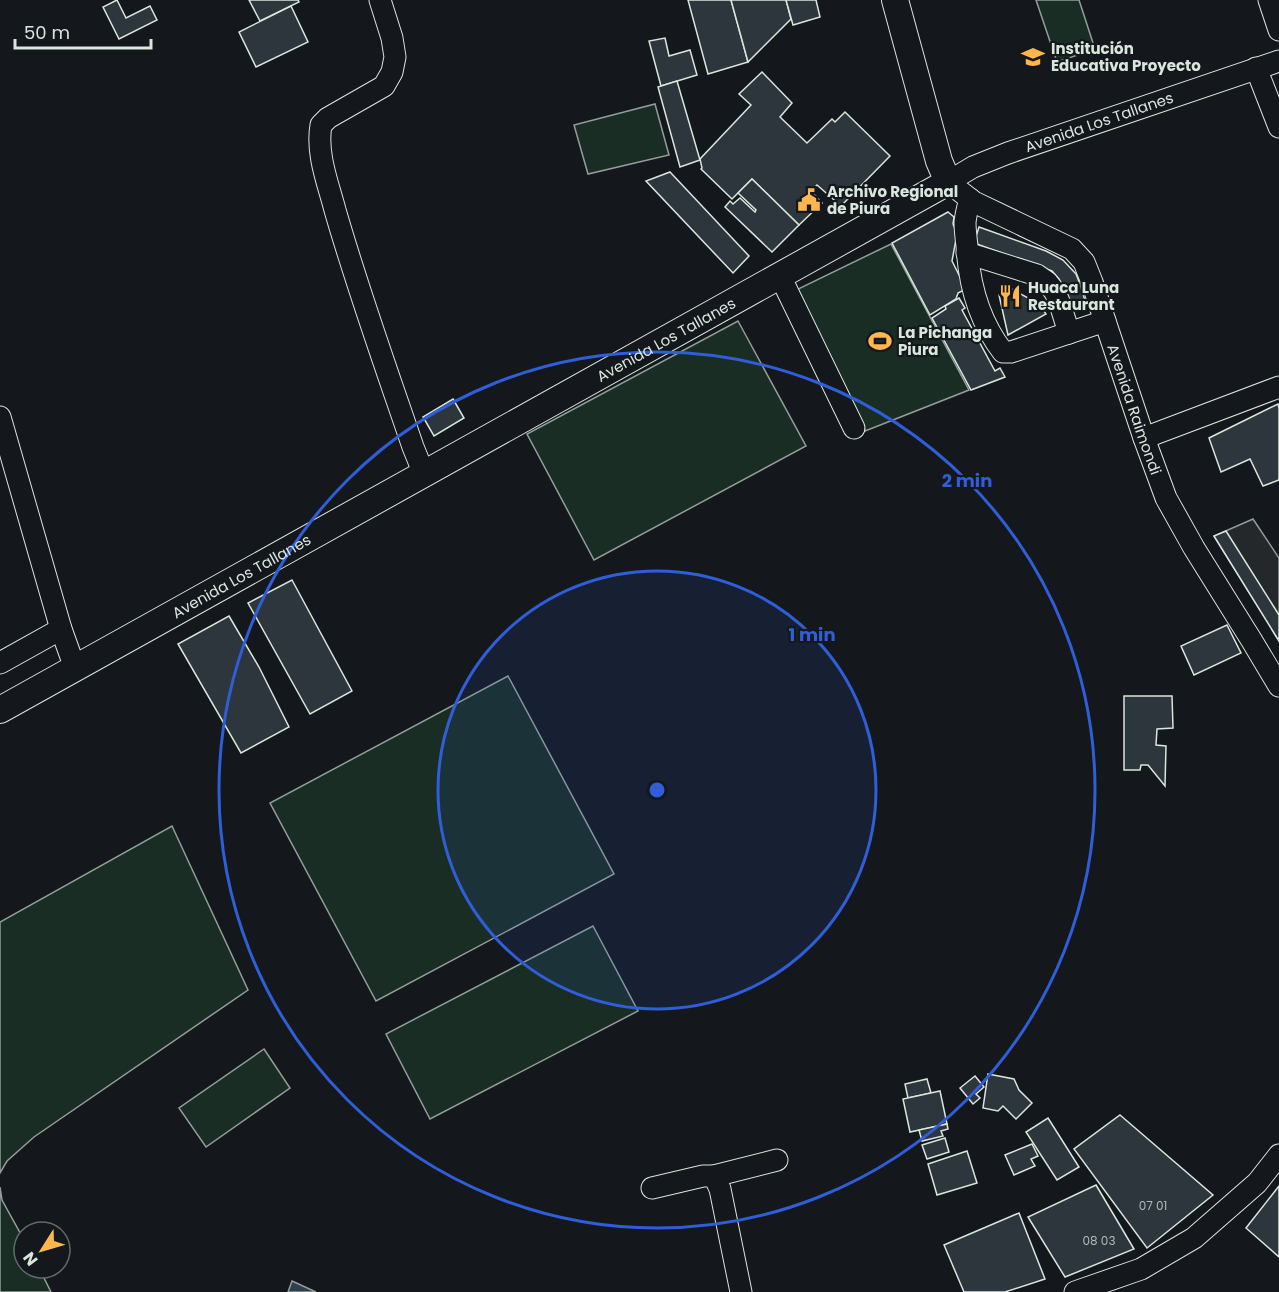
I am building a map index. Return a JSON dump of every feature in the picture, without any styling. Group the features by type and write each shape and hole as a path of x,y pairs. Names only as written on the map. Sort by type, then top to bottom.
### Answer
{"main road":[{"path":"895,0 939,161 948,183"},
{"name":"Avenida Los Tallanes","path":"0,710 948,183"}],"street":[{"path":"380,0 392,38 395,57 392,72 384,86 328,118 321,125 319,134 321,160 346,250 424,474"},
{"path":"1269,0 1279,30"},
{"name":"Avenida Los Tallanes","path":"948,183 973,167 1008,153 1279,61"},
{"path":"1256,69 1279,127"},
{"name":"Avenida Raimondi","path":"948,183 970,199 1072,249 1084,262 1166,498 1279,686"},
{"path":"970,199 965,222 973,292 978,310 993,339 1003,352 1011,352 1105,321"},
{"path":"967,253 1036,275 1047,282 1055,292 1069,333"},
{"path":"780,276 854,428"},
{"path":"1144,438 1279,387"},
{"path":"0,417 61,629 75,668"},
{"path":"0,663 61,629"},
{"path":"1075,1292 1141,1269 1194,1238 1257,1183 1279,1155"},
{"path":"652,1188 703,1176 714,1176 777,1160"},
{"path":"714,1176 720,1189 741,1292"}],"green space":[{"path":"1036,0 1079,0 1095,49 1057,62"},
{"path":"655,104 669,155 588,174 574,125"},
{"name":"La Pichanga Piura","path":"891,244 969,390 860,433 794,291"},
{"path":"738,321 806,446 594,560 527,434"},
{"path":"508,676 614,874 376,1001 270,803"},
{"path":"172,826 248,990 34,1137 7,1161 0,1173 0,922"},
{"path":"593,926 638,1011 430,1119 386,1034"},
{"path":"264,1049 290,1088 206,1147 179,1108"},
{"path":"0,1187 2,1200 13,1220 12,1280 45,1280 51,1292 0,1292"}],"shaded area":[{"path":"1253,519 1279,558 1279,641 1214,536"}],"water":[{"path":"292,1281 316,1292 288,1292"}],"building":[{"path":"117,0 126,18 150,6 157,20 119,39 103,7"},
{"path":"249,0 298,0 299,2 260,21"},
{"path":"688,0 731,0 748,62 708,74"},
{"path":"731,0 786,0 791,19 748,62"},
{"path":"786,0 816,0 820,17 793,25"},
{"path":"291,6 308,42 256,67 239,32"},
{"path":"665,38 669,56 690,50 697,75 661,86 649,41"},
{"path":"762,72 792,103 780,117 807,143 832,119 835,122 845,112 890,156 841,206 817,185 811,191 822,203 799,225 752,179 732,199 701,169 700,159 751,105 739,94"},
{"path":"677,81 700,160 680,167 658,87"},
{"path":"670,172 749,256 733,273 646,181"},
{"path":"752,179 799,225 772,252 725,207 730,201 733,204 740,198 755,212 756,210 738,193"},
{"path":"948,212 954,217 953,224 957,234 952,261 966,289 958,293 956,299 930,315 892,243"},
{"path":"979,227 1046,251 1063,260 1076,274 1086,304 1073,310 1059,279 1052,271 974,243"},
{"path":"1008,287 1039,304 1046,314 1008,335 999,295"},
{"path":"959,298 965,308 962,310 995,371 1000,368 1005,377 971,390 932,318 946,309 945,306"},
{"path":"453,399 464,418 434,436 423,417"},
{"path":"1278,404 1279,480 1263,486 1250,459 1221,472 1209,438"},
{"path":"1226,531 1279,615 1279,641 1214,536"},
{"path":"292,580 352,691 310,714 248,603"},
{"path":"229,616 259,667 289,727 241,753 178,644"},
{"path":"1227,625 1241,653 1194,675 1181,646"},
{"path":"1124,696 1172,696 1173,728 1157,729 1156,745 1166,746 1165,786 1148,765 1141,765 1140,770 1124,770"},
{"path":"988,1074 1014,1079 1019,1090 1032,1103 1016,1119 1003,1106 998,1111 983,1108"},
{"path":"975,1076 984,1087 976,1094 980,1098 973,1104 960,1088"},
{"path":"927,1079 931,1093 908,1098 905,1084"},
{"path":"940,1091 947,1124 910,1132 903,1099"},
{"path":"1120,1115 1213,1195 1147,1248 1074,1149"},
{"path":"1048,1118 1079,1167 1057,1180 1026,1132"},
{"path":"947,1124 948,1129 941,1131 943,1136 922,1141 919,1130"},
{"path":"945,1138 949,1152 927,1159 922,1145"},
{"path":"1032,1144 1038,1156 1031,1159 1035,1166 1014,1175 1005,1155"},
{"path":"967,1151 977,1183 937,1195 928,1164"},
{"path":"1096,1185 1134,1249 1065,1277 1028,1217"},
{"path":"1279,1186 1279,1257 1246,1228"},
{"path":"1019,1213 1045,1279 1005,1292 964,1292 944,1245"}],"place":[{"name":"Institución Educativa Proyecto","path":"1033,57"},
{"name":"Archivo Regional de Piura","path":"809,200"},
{"name":"Huaca Luna Restaurant","path":"1010,296"},
{"name":"La Pichanga Piura","path":"880,341"}]}
